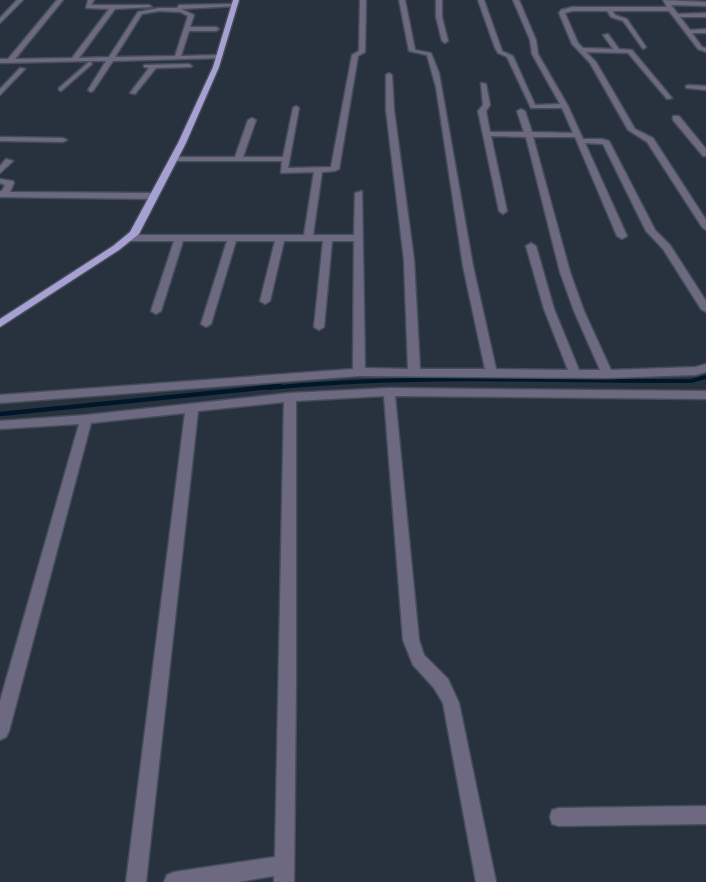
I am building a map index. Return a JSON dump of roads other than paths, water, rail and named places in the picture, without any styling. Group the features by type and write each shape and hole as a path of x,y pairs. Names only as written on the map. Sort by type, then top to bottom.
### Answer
{"main road":[{"path":"0,324 134,234 174,159 218,60 235,3"}],"street":[{"path":"0,21 20,0"},
{"path":"10,61 60,0"},
{"path":"92,0 88,7 235,3"},
{"path":"195,0 194,4 235,3"},
{"path":"296,108 284,171 333,170 337,167 355,55 362,52 363,0"},
{"path":"402,0 412,51 429,54 433,64 446,127 479,327 492,374"},
{"path":"439,0 439,17 445,41"},
{"path":"482,0 498,48 510,56 533,107 565,106"},
{"path":"516,0 533,40 535,54 565,106 622,236"},
{"path":"603,0 613,16 625,20 643,47"},
{"path":"706,4 608,9 568,7 562,13 572,38 580,50 593,62 632,130 650,140 706,227"},
{"path":"77,60 114,7"},
{"path":"670,7 706,15"},
{"path":"670,7 700,49 706,50"},
{"path":"91,90 117,51 136,16 140,13 185,11 190,15 179,54"},
{"path":"186,29 216,29"},
{"path":"688,32 706,32"},
{"path":"606,35 617,50"},
{"path":"580,50 631,51 669,98"},
{"path":"117,51 126,51"},
{"path":"135,51 179,54 218,60"},
{"path":"77,60 90,63 110,62 179,54"},
{"path":"125,66 132,58"},
{"path":"0,61 77,60 110,62 125,66 153,67 218,60"},
{"path":"61,89 90,63"},
{"path":"133,93 153,67"},
{"path":"0,93 22,69"},
{"path":"389,75 390,110 409,260 414,372"},
{"path":"483,84 487,106 482,110 503,211"},
{"path":"688,87 706,88"},
{"path":"521,111 530,135 565,273 582,318 607,374"},
{"path":"676,118 706,154"},
{"path":"238,159 252,120"},
{"path":"487,134 579,138 602,141 606,144 651,231 667,247 706,309"},
{"path":"0,138 63,140"},
{"path":"174,159 286,159"},
{"path":"0,171 9,161"},
{"path":"308,238 318,171"},
{"path":"0,181 10,183 2,194"},
{"path":"359,193 359,372"},
{"path":"2,194 154,196"},
{"path":"129,238 359,238"},
{"path":"206,324 232,238"},
{"path":"265,301 280,238"},
{"path":"319,327 328,238"},
{"path":"156,311 179,239"},
{"path":"531,246 549,309 575,374"},
{"path":"0,400 359,372 607,374 688,372 706,368"},
{"path":"0,425 192,408 290,397 389,392 706,395"},
{"path":"389,392 413,652 418,660 440,682 451,703 486,882"},
{"path":"174,882 284,873 288,685 290,397"},
{"path":"136,882 192,408"},
{"path":"0,730 86,418"},
{"path":"559,817 706,815"}],"waterway":[{"path":"268,388 373,381 691,381 706,377"},
{"path":"0,414 280,386"}]}
